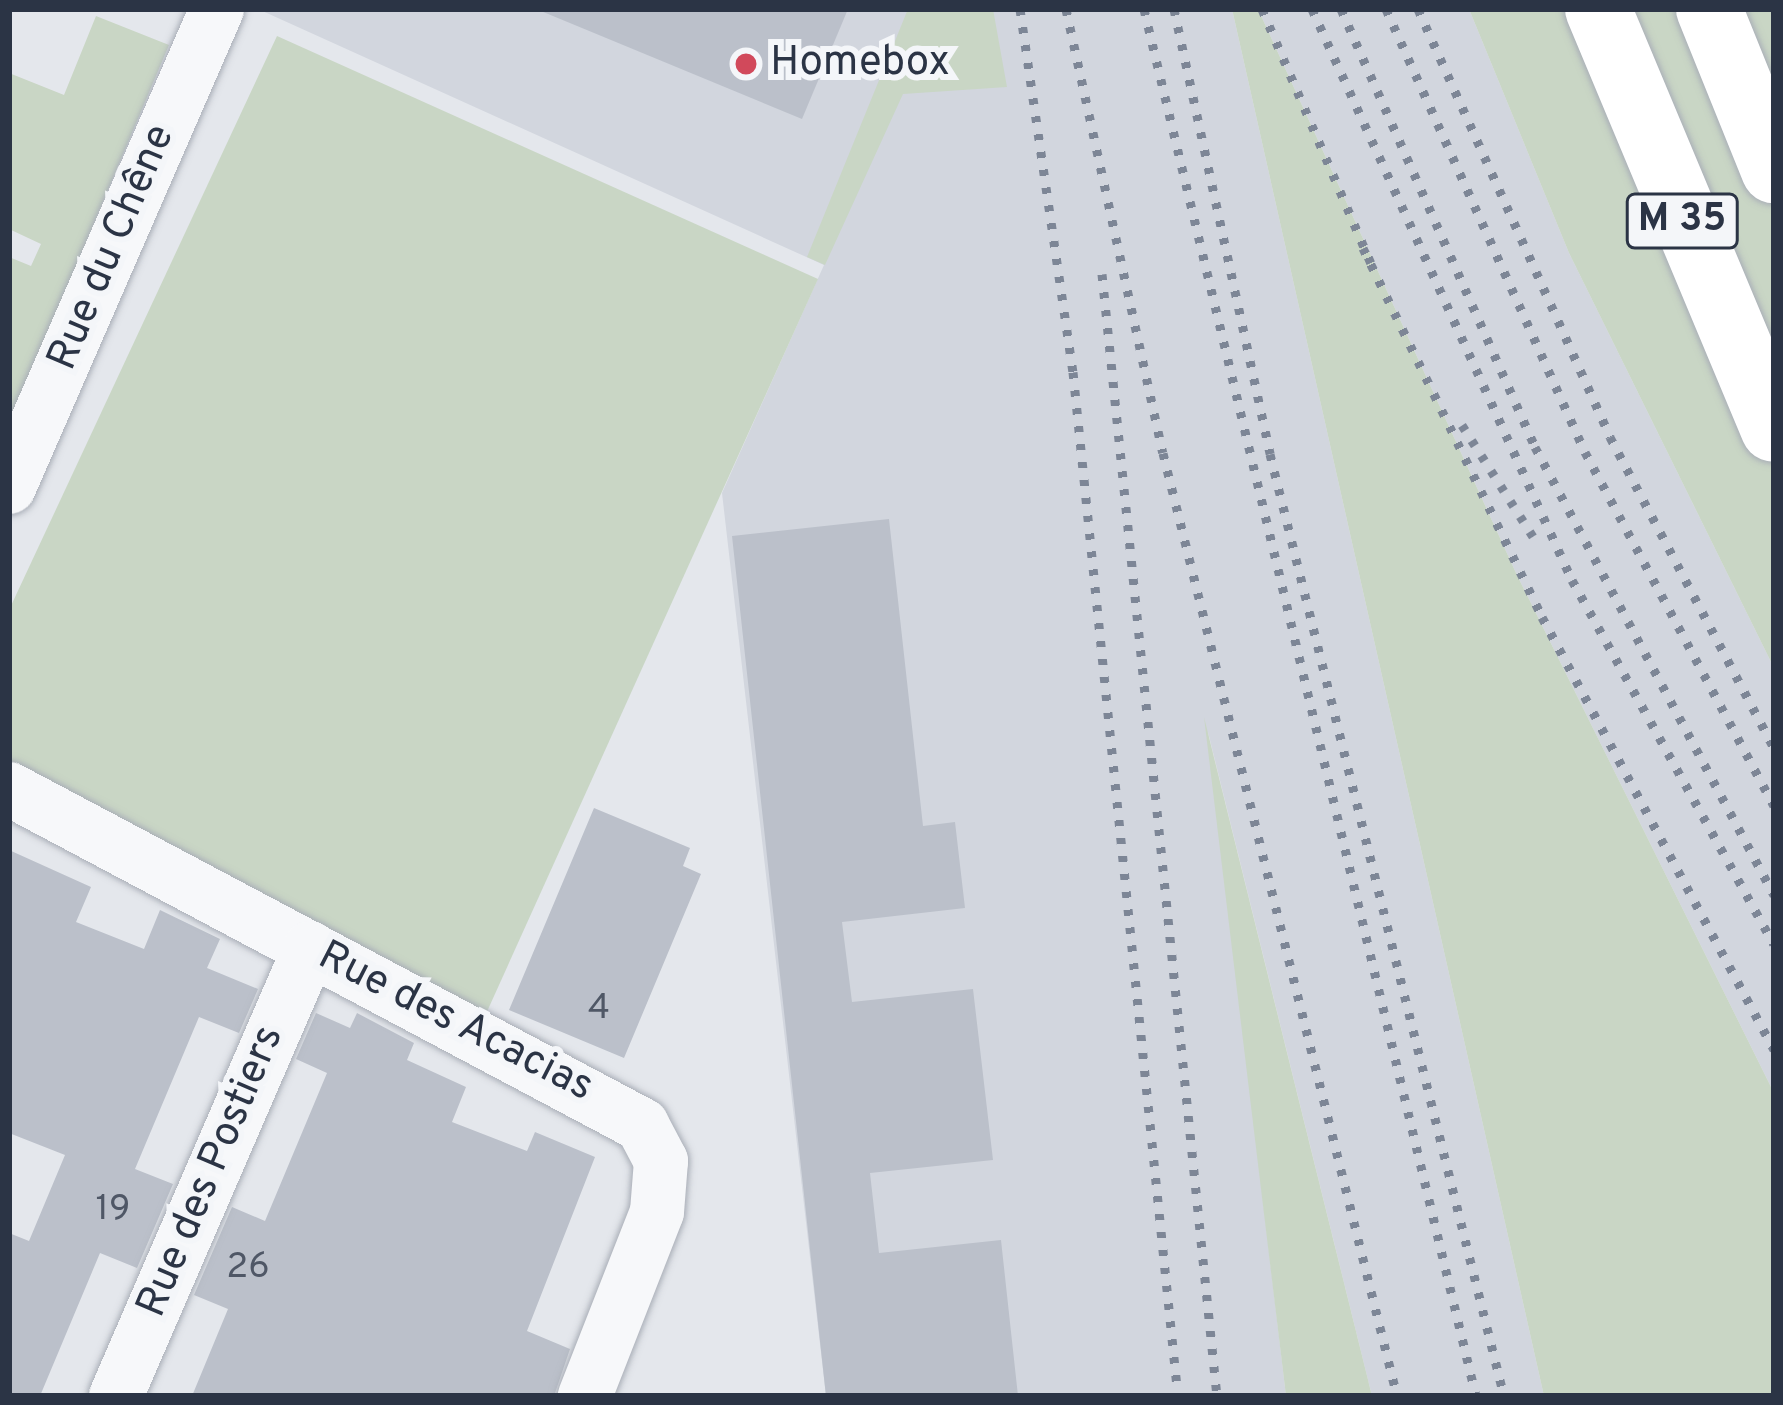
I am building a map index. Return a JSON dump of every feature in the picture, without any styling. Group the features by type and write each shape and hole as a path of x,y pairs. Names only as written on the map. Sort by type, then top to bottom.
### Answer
{"highway":[{"name":"M 35","path":"1598,9 1774,429"},
{"name":"M 35","path":"1709,9 1774,170"}],"street":[{"name":"Rue du Chêne","path":"9,488 217,9"},
{"name":"Rue des Acacias","path":"9,789 621,1108 655,1143 657,1212 585,1396"},
{"name":"Rue des Postiers","path":"116,1396 310,948"}],"shaded area":[{"path":"258,9 1232,9 1544,1396 1372,1396 1208,732 1286,1396 826,1396 722,493 824,265"},
{"path":"1258,9 1469,9 1569,253 1774,668 1774,1093 1516,573"}],"green space":[{"path":"908,9 993,9 1007,87 903,94 825,265 807,257"},
{"path":"1232,9 1258,9 1516,573 1774,1093 1774,1396 1544,1396"},
{"path":"1469,9 1774,9 1774,668 1569,253"},
{"path":"96,16 169,45 9,425 9,257 31,266 41,244 9,229 9,73 64,95"},
{"path":"277,36 818,279 485,1016 9,769 9,610"},
{"path":"1204,717 1372,1396 1286,1396"}],"building":[{"name":"Homebox","path":"536,9 848,9 802,119"},
{"path":"889,519 923,826 955,822 965,908 842,922 852,1002 973,989 993,1160 870,1173 879,1253 1001,1240 1018,1396 826,1396 732,536"},
{"path":"594,808 690,848 683,866 701,874 624,1058 509,1010"},
{"path":"9,850 91,887 76,922 144,949 160,910 220,939 207,968 258,989 239,1033 199,1017 135,1169 173,1184 137,1268 100,1253 40,1396 9,1396 9,1233 29,1241 65,1155 9,1133"},
{"path":"316,1013 350,1028 357,1013 414,1043 407,1060 466,1087 452,1122 527,1151 535,1132 595,1157 527,1331 570,1349 554,1396 192,1396 228,1309 194,1295 232,1207 265,1221 327,1073 296,1059"}],"railway":[{"path":"1020,9 1073,372 1178,1396"},
{"path":"1066,9 1163,453 1397,1396"},
{"path":"1144,9 1476,1396"},
{"path":"1174,9 1270,454 1504,1396"},
{"path":"1262,9 1371,263"},
{"path":"1312,9 1572,580 1774,944"},
{"path":"1341,9 1535,447 1774,895"},
{"path":"1386,9 1585,452 1774,806"},
{"path":"1418,9 1610,437 1774,748"},
{"path":"1363,248 1542,617 1774,1050"},
{"path":"1102,274 1217,1396"},
{"path":"1462,425 1539,546"}],"place":[{"name":"Homebox","path":"746,64"}]}
